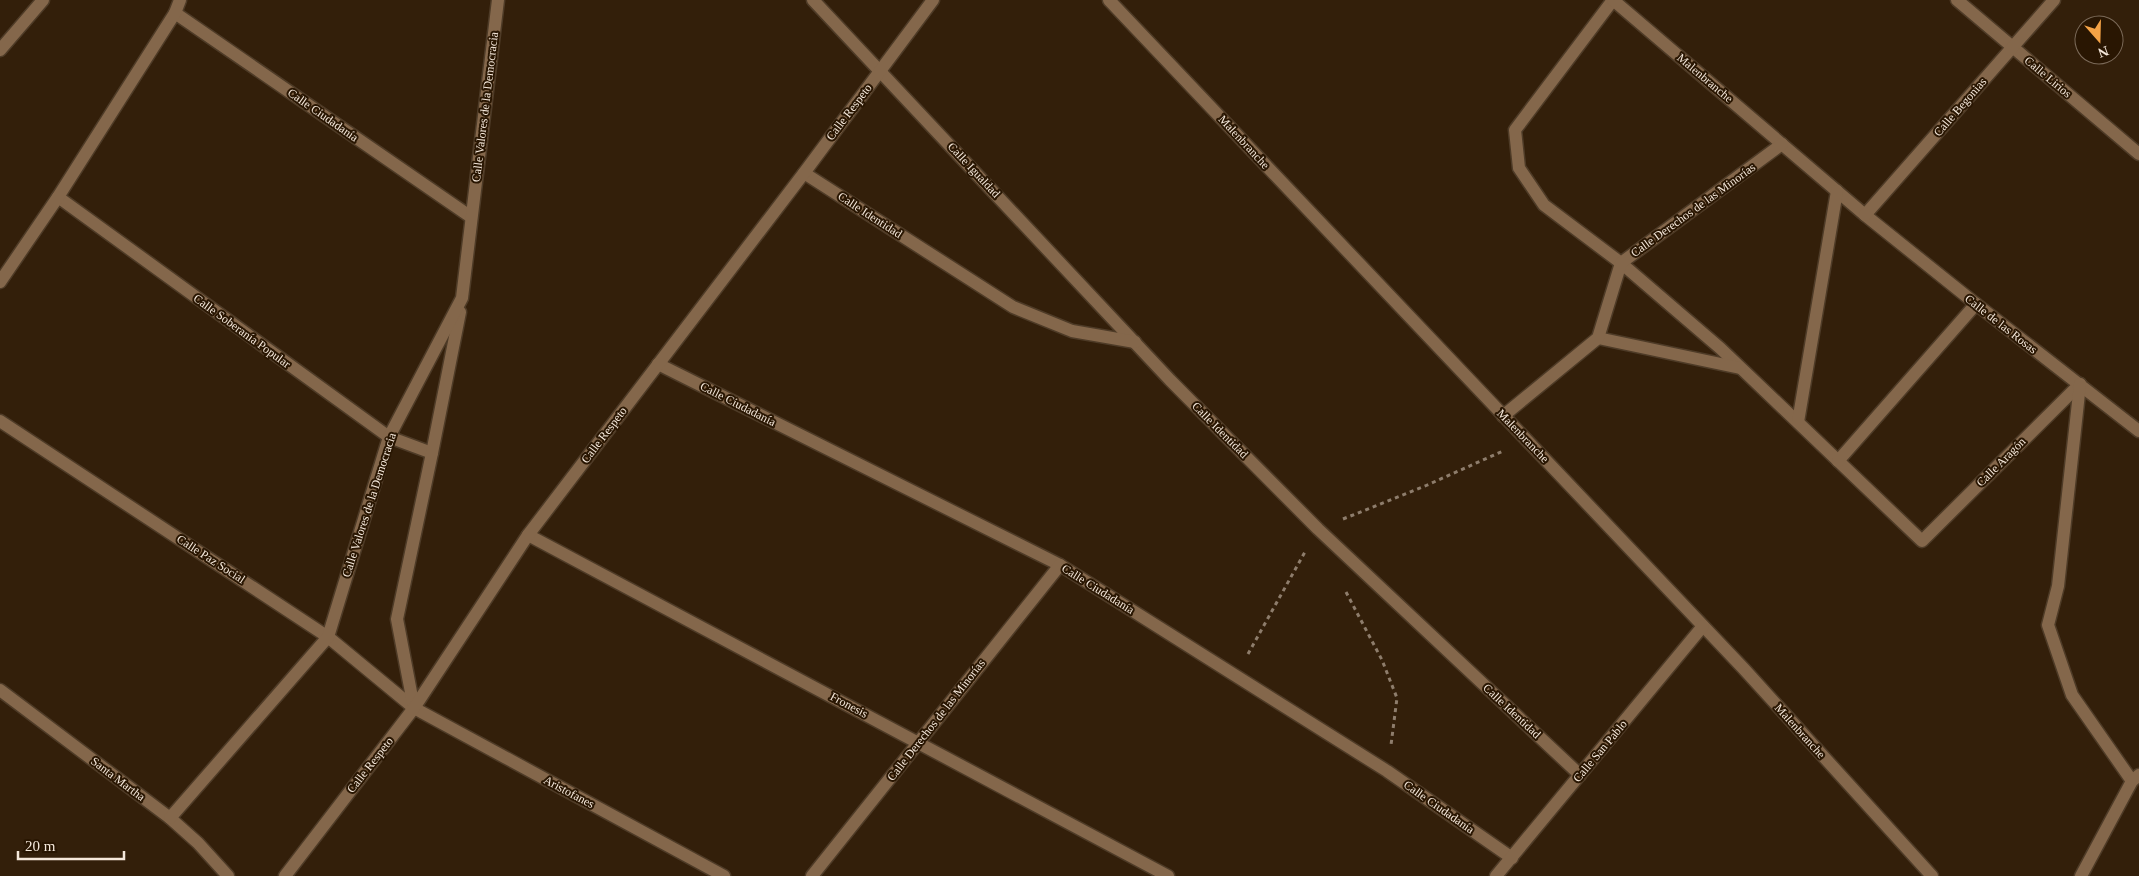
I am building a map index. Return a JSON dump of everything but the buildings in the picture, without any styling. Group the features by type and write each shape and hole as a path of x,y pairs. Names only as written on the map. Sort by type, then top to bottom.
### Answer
{"street":[{"path":"0,50 43,0"},
{"path":"0,282 58,197 176,13 180,0"},
{"name":"Calle Valores de la Democracia","path":"170,818 328,637 389,437 462,298 498,0"},
{"name":"Calle Igualdad","path":"813,0 881,70 1135,342"},
{"name":"Calle Respeto","path":"285,876 414,708 528,535 804,173 933,0"},
{"name":"Malenbranche","path":"1109,0 1703,626 1932,876"},
{"path":"1613,0 1515,130 1519,168 1544,205 1621,263 1742,369 1838,461 1976,304"},
{"name":"Malenbranche","path":"1613,0 1865,215"},
{"name":"Calle Lirios","path":"1957,0 2139,154"},
{"name":"Calle Begonias","path":"1865,215 2054,0"},
{"name":"Calle Ciudadanía","path":"176,13 472,217"},
{"name":"Calle Derechos de las Minorías","path":"1598,338 1621,263 1782,144"},
{"name":"Calle Identidad","path":"804,173 1013,307 1072,331 1135,342 1170,380 1318,529 1580,775"},
{"path":"1798,422 1837,191"},
{"name":"Calle Soberanía Popular","path":"58,197 389,437 432,453"},
{"name":"Calle de las Rosas","path":"1865,215 2139,431"},
{"path":"414,708 396,619 432,453 462,298"},
{"path":"1503,416 1598,338 1742,369"},
{"name":"Calle Ciudadanía","path":"658,364 1060,565 1387,771 1512,858"},
{"path":"2080,384 2058,586 2048,625 2072,695 2135,778 2081,876"},
{"name":"Calle Aragón","path":"1838,461 1922,540 2080,384"},
{"name":"Calle Paz Social","path":"0,421 328,637 414,708"},
{"name":"Fronesis","path":"528,535 1168,876"},
{"name":"Calle Derechos de las Minorías","path":"812,876 1060,565"},
{"name":"Calle San Pablo","path":"1496,876 1703,626"},
{"name":"Santa Martha","path":"1,694 170,818 198,843 228,876"},
{"name":"Aristofanes","path":"414,708 724,876"}],"path":[{"path":"1307,548 1313,555"},
{"path":"1344,588 1382,660 1397,698 1387,771"}]}
